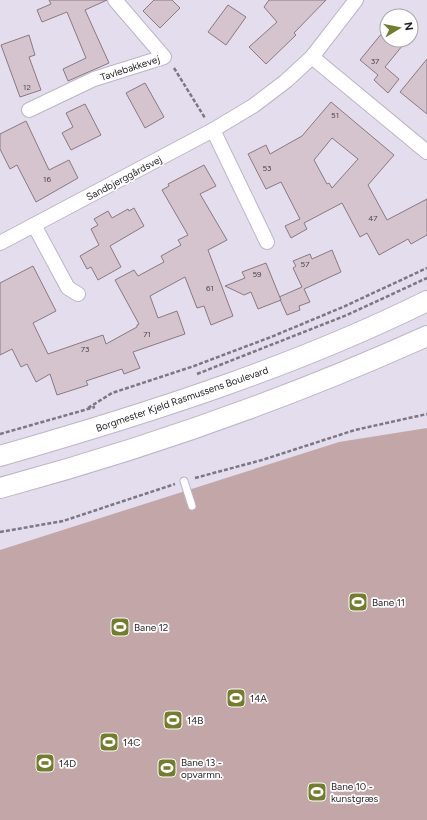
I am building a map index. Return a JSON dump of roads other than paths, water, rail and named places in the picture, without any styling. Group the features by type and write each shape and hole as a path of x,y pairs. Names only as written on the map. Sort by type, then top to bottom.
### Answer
{"street":[{"name":"Tavlebakkevej","path":"29,110 94,79 164,57 114,0"},
{"name":"Sandbjerggårdsvej","path":"0,243 213,130 258,102 286,81 312,57 356,0"},
{"path":"312,57 427,152"},
{"path":"213,130 267,242"},
{"path":"34,225 68,288 78,294"},
{"name":"Borgmester Kjeld Rasmussens Boulevard","path":"0,456 98,428 205,393 282,364 427,301"},
{"path":"0,488 103,459 215,422 294,393 427,336"}],"lane":[{"path":"184,481 192,506"}],"place":[{"name":"Bane 11","path":"358,602"},
{"name":"Bane 12","path":"120,627"},
{"name":"14A","path":"236,698"},
{"name":"14B","path":"173,720"},
{"name":"14C","path":"109,742"},
{"name":"14D","path":"45,763"},
{"name":"Bane 13 - opvarmn.","path":"167,768"},
{"name":"Bane 10 - kunstgræs","path":"317,792"}]}
